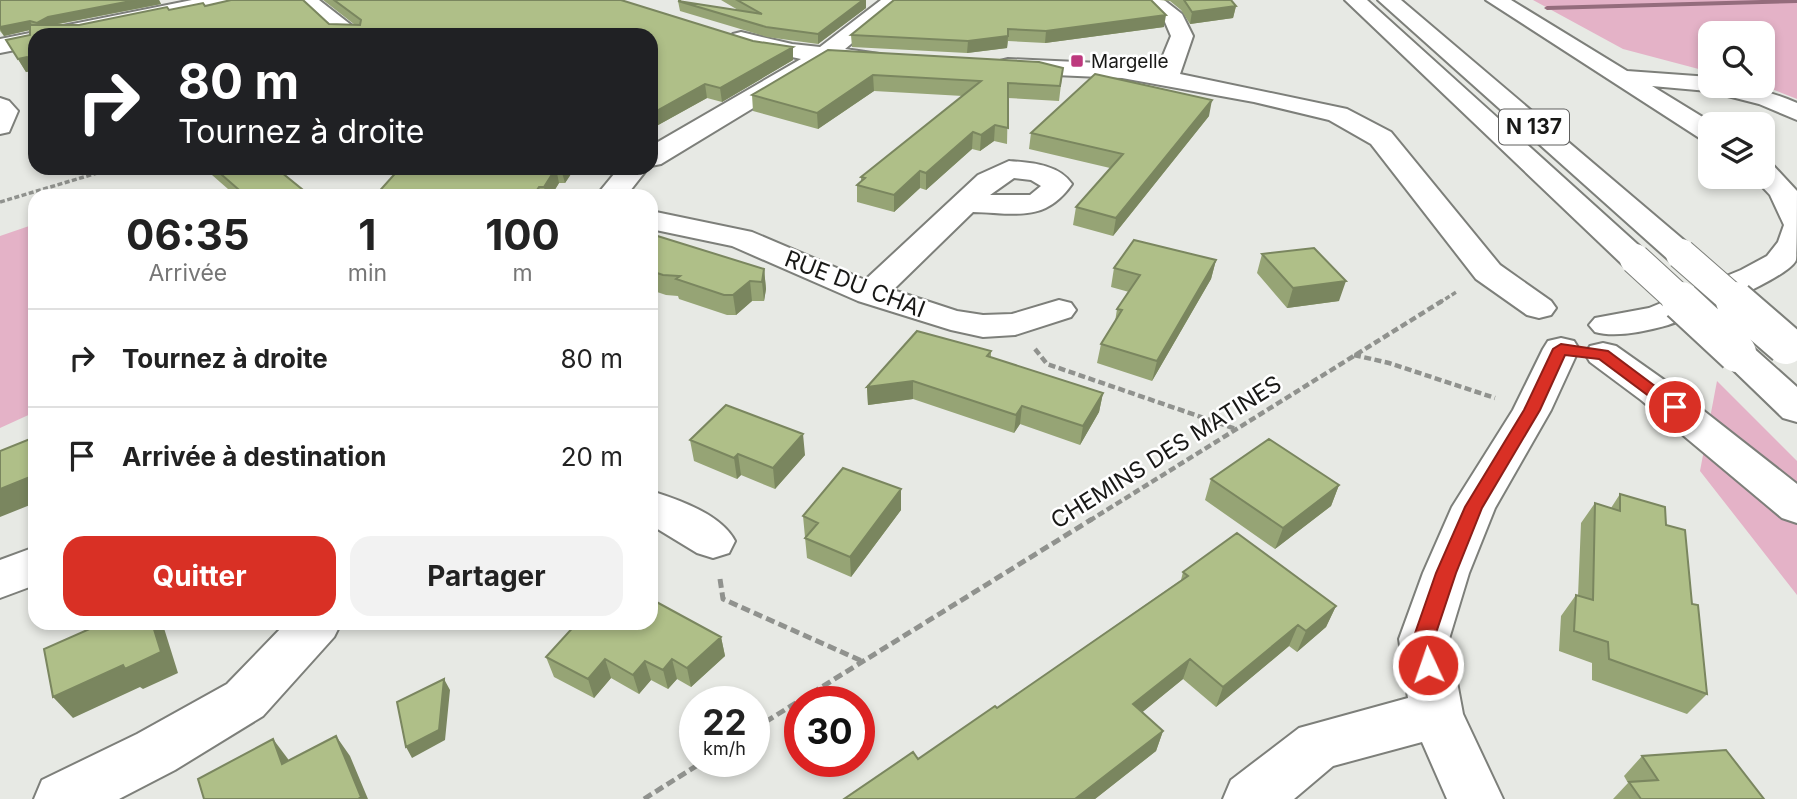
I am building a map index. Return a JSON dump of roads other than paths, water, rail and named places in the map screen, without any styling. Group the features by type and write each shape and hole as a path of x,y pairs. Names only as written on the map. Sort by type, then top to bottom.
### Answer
{"main road":[{"path":"87,28 222,0"},
{"path":"306,0 336,28"},
{"path":"658,152 824,55 894,0"},
{"path":"1151,0 1174,19 1182,36 1166,79"},
{"name":"N 137","path":"1355,0 1797,409"},
{"name":"N 137","path":"1388,0 1792,350"},
{"path":"1501,3 1553,61 1571,72 1592,78 1664,79 1698,83"},
{"path":"720,33 763,46 824,55 894,60"},
{"path":"0,46 28,40"},
{"path":"983,65 1122,71 1301,104 1338,114 1361,125 1381,138 1488,272 1577,326 1797,507"},
{"path":"1621,78 1698,126"},
{"path":"1764,98 1797,112"},
{"path":"0,106 5,111 0,126"},
{"path":"617,189 628,175"},
{"path":"1775,182 1793,206 1797,222"},
{"path":"870,294 965,203"},
{"name":"RUE DU CHAI","path":"658,221 741,239 870,294 951,320 983,326 1015,324 1059,310"},
{"path":"1577,326 1657,317 1753,277 1778,263 1793,243 1797,228"},
{"path":"1475,799 1437,715 1424,639 1446,573 1474,507 1532,410 1577,326"},
{"path":"658,510 713,541"},
{"path":"0,580 28,568"},
{"path":"62,799 156,752 245,699 310,630"},
{"path":"1251,799 1318,745 1437,715"}],"waterway":[{"path":"1547,8 1797,1"}],"place":[{"name":"Margelle","path":"1077,61"}]}
